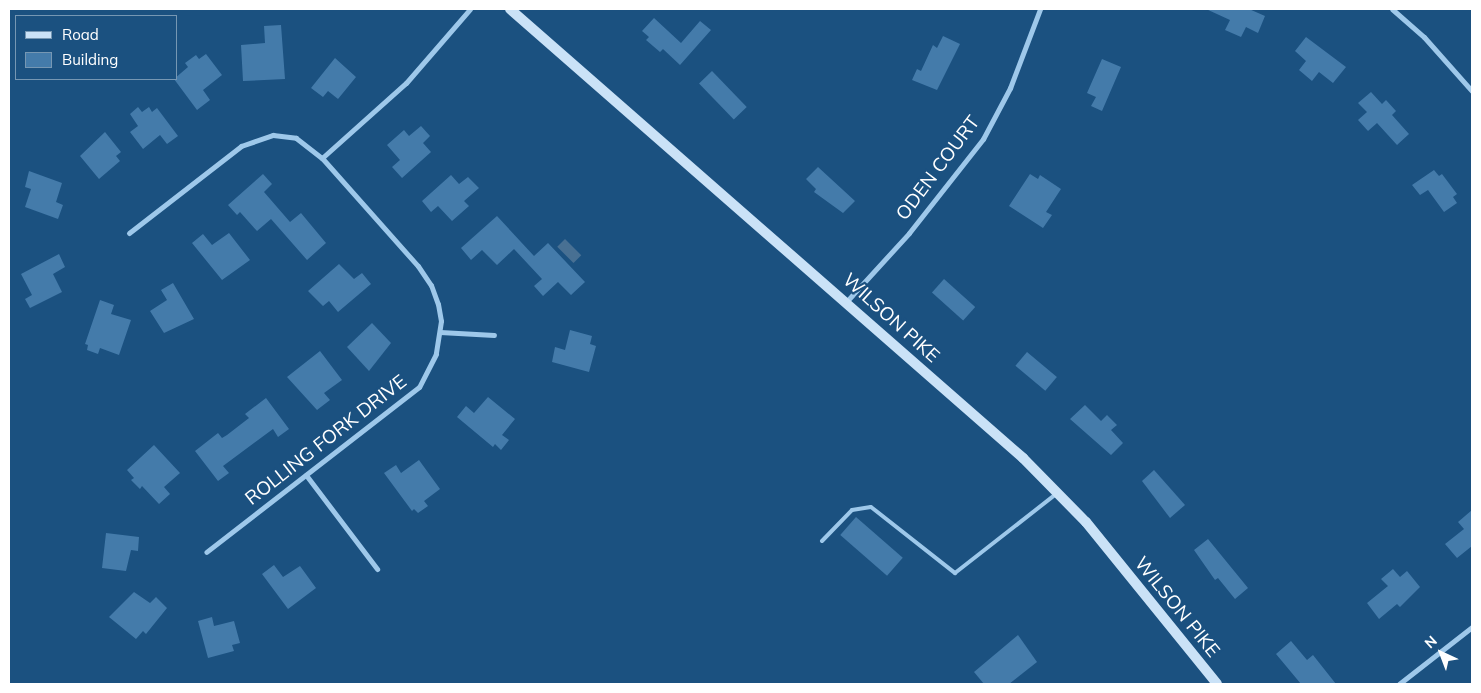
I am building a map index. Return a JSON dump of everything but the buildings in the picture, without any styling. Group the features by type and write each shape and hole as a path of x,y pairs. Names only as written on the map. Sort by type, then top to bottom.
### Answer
{"main road":[{"name":"WILSON PIKE","path":"510,9 847,301 1058,492 1086,522 1217,684"}],"street":[{"path":"322,158 406,83 470,9"},
{"name":"ODEN COURT","path":"847,301 909,233 983,139 1010,88 1040,9"},
{"path":"1392,9 1424,37 1472,91"},
{"name":"ROLLING FORK DRIVE","path":"129,233 252,140 273,135 296,138 322,158 424,274 438,304 440,332 432,365 419,387 206,552"},
{"path":"440,332 494,336"},
{"path":"306,476 377,570"},
{"path":"1399,684 1472,627"}],"lane":[{"path":"822,541 852,510 871,507 955,573 1058,492"}],"water":[{"path":"565,239 581,255 573,263 557,247"}]}
